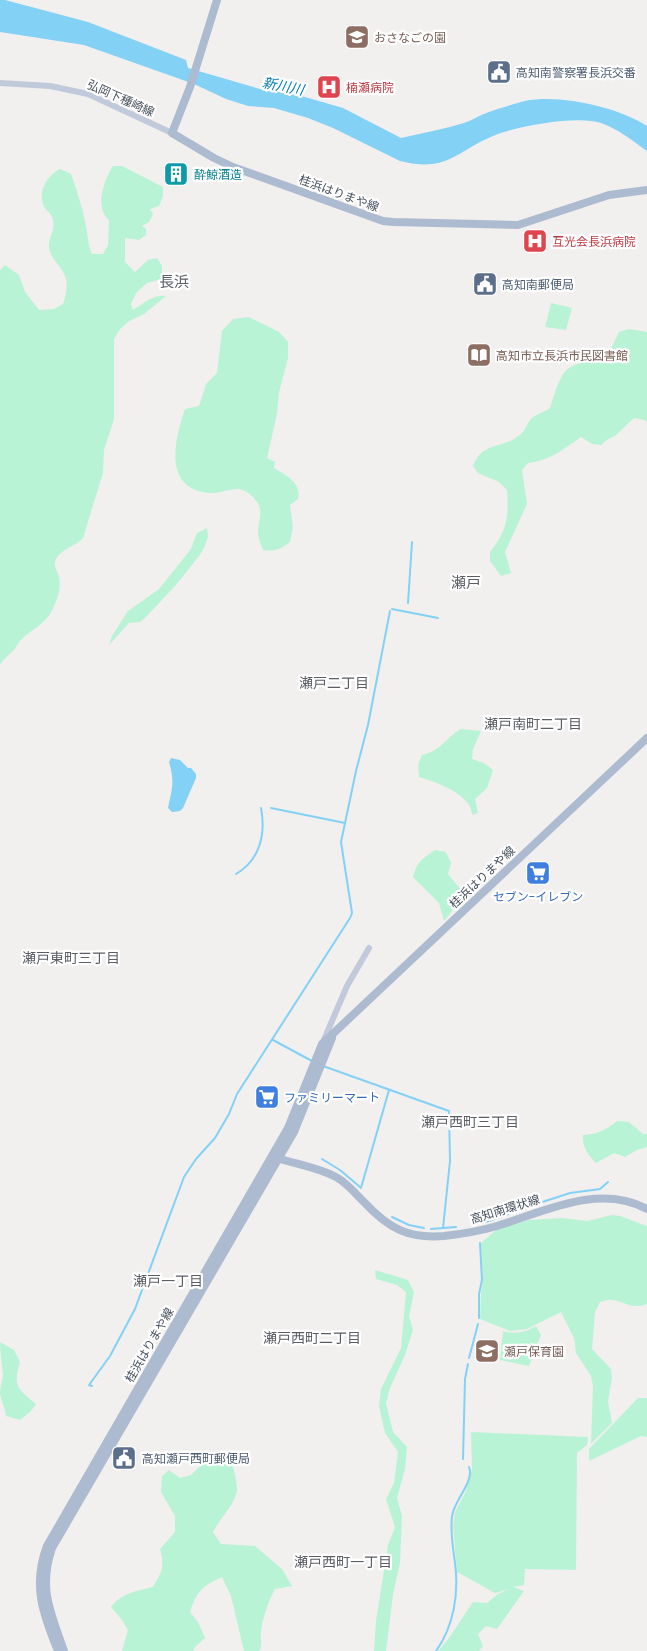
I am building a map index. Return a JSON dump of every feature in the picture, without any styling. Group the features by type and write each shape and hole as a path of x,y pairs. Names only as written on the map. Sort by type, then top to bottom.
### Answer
{"main road":[{"path":"172,133 195,70 217,0"},
{"name":"弘岡下種崎線","path":"0,83 50,86 88,94 172,133"},
{"name":"桂浜はりまや線","path":"172,133 233,167 388,222 518,225 609,195 647,190"},
{"name":"桂浜はりまや線","path":"318,1063 322,1044 647,738"},
{"path":"322,1044 347,986 369,948"},
{"name":"桂浜はりまや線","path":"64,1651 51,1618 47,1600 46,1572 52,1548 275,1157 318,1063 334,1034"},
{"name":"桂浜はりまや線","path":"58,1651 46,1619 39,1588 40,1571 47,1546 275,1157"},
{"name":"高知南環状線","path":"275,1157 336,1177 351,1188 380,1218 398,1230 416,1236 446,1236 476,1232 558,1205 573,1202 600,1199 620,1200 647,1209"}],"green space":[{"path":"113,166 122,166 163,187 163,196 159,206 150,209 153,214 149,222 142,226 146,229 146,235 139,240 125,238 125,262 135,272 148,260 157,258 162,266 162,279 147,283 136,293 131,304 133,310 152,298 166,296 144,314 129,321 120,329 114,339 114,419 104,450 103,473 83,538 61,553 55,561 60,586 50,614 21,640 0,665 0,270 5,265 19,275 25,292 39,310 54,309 63,304 67,285 66,278 50,251 49,243 54,225 51,215 43,204 43,188 48,179 60,169 71,174 82,207 92,254 103,254 108,245 109,220 104,215 101,201 106,179"},
{"path":"551,303 572,308 566,330 545,327"},
{"path":"249,317 279,332 288,342 288,358 279,392 277,414 267,458 275,462 274,468 292,480 299,493 298,499 290,505 293,527 290,542 281,548 271,551 263,550 258,536 260,509 257,502 251,496 239,489 208,493 193,489 184,482 178,472 175,460 178,434 185,409 199,406 206,384 217,373 222,331 233,319"},
{"path":"629,329 647,332 647,422 634,418 615,436 601,445 592,444 581,437 550,457 528,463 522,470 527,504 505,552 511,573 501,576 490,561 490,552 500,537 506,523 508,508 507,490 499,482 478,473 473,466 477,458 482,452 514,439 521,434 532,418 550,408 560,380 569,368 576,364 598,362 608,355 619,332"},
{"path":"207,528 208,537 204,548 175,586 145,618 140,622 129,623 109,645 112,636 128,611 159,589 191,549 197,533"},
{"path":"461,729 481,731 473,749 472,759 484,763 493,770 487,788 475,799 478,813 472,815 466,801 459,795 452,790 419,777 418,765 422,755 434,751"},
{"path":"435,850 446,852 451,863 448,874 465,895 444,921 439,903 413,877 421,861"},
{"path":"617,1121 629,1122 643,1134 647,1134 647,1147 625,1157 614,1153 596,1163 586,1150 583,1143 583,1135 602,1131"},
{"path":"612,1215 647,1226 647,1304 632,1306 609,1300 600,1302 595,1312 592,1349 611,1369 612,1378 608,1401 612,1423 591,1444 593,1386 591,1376 576,1353 574,1338 561,1312 527,1329 510,1331 480,1319 483,1281 481,1243 496,1230 529,1220 562,1218 587,1221"},
{"path":"375,1270 408,1280 414,1292 409,1316 413,1330 386,1403 393,1432 407,1447 405,1469 397,1498 402,1516 400,1563 393,1594 386,1651 374,1651 376,1621 388,1545 395,1527 386,1499 394,1483 398,1452 385,1433 379,1406 381,1389 401,1348 406,1292 397,1285 376,1279"},
{"path":"536,1326 541,1335 529,1366 500,1360 503,1331 511,1333 520,1332"},
{"path":"0,1342 14,1350 20,1362 17,1377 18,1386 36,1404 20,1420 6,1416 0,1390 3,1374"},
{"path":"638,1398 647,1398 647,1437 641,1436 589,1461 589,1449"},
{"path":"471,1432 588,1437 587,1445 577,1453 576,1570 525,1569 524,1585 513,1587 524,1591 497,1629 486,1626 478,1634 483,1646 479,1651 438,1651 473,1602 487,1603 498,1594 509,1589 495,1593 457,1572 453,1526 455,1512 466,1491 472,1469"},
{"path":"217,1459 231,1465 234,1471 237,1491 233,1502 213,1532 221,1544 255,1546 282,1569 292,1586 275,1589 272,1594 263,1620 259,1651 244,1651 231,1596 222,1577 201,1590 190,1612 198,1622 205,1638 193,1651 122,1651 128,1630 111,1607 115,1602 135,1591 153,1587 162,1569 160,1549 175,1532 175,1516 161,1492 162,1476 169,1470 180,1478 191,1475 200,1466"}],"water":[{"path":"0,0 88,22 186,60 188,68 260,89 298,95 343,108 401,138 464,123 489,112 525,101 555,99 604,108 635,119 647,126 647,151 613,128 601,123 578,120 531,125 503,132 440,163 416,164 400,161 333,128 308,118 274,108 248,106 226,99 194,84 84,45 0,32"},
{"path":"171,758 180,760 196,774 183,808 180,811 172,812 168,808 172,785 169,762"}],"waterway":[{"path":"408,603 412,542"},
{"path":"392,609 438,618"},
{"path":"92,1386 89,1385 110,1356 135,1309 184,1177 196,1159 215,1138 229,1114 237,1094 352,913 341,842 368,725 390,611"},
{"path":"236,874 256,854 262,837 261,808"},
{"path":"271,808 345,823"},
{"path":"273,1040 312,1061"},
{"path":"323,1066 449,1111 450,1161 443,1228"},
{"path":"361,1188 389,1090"},
{"path":"322,1159 340,1170 360,1187"},
{"path":"527,1207 570,1193 600,1189 608,1182"},
{"path":"473,1224 489,1221 520,1210"},
{"path":"392,1217 409,1225 424,1228"},
{"path":"431,1229 456,1227"},
{"path":"479,1318 479,1294 482,1280 480,1243"},
{"path":"469,1358 478,1324"},
{"path":"463,1459 465,1379 468,1364"},
{"path":"436,1651 447,1631 454,1609 456,1574 451,1523 453,1511 469,1479 469,1467"}],"place":[{"name":"おさなごの園","path":"357,37"},
{"name":"高知南警察署長浜交番","path":"499,72"},
{"name":"楠瀬病院","path":"329,87"},
{"name":"酔鯨酒造","path":"176,174"},
{"name":"互光会長浜病院","path":"535,241"},
{"name":"高知南郵便局","path":"485,284"},
{"name":"高知市立長浜市民図書館","path":"479,355"},
{"name":"セブン-イレブン","path":"538,873"},
{"name":"ファミリーマート","path":"267,1097"},
{"name":"瀬戸保育園","path":"487,1351"},
{"name":"高知瀬戸西町郵便局","path":"124,1458"}],"district":[{"name":"長浜","path":"174,281"},
{"name":"瀬戸","path":"466,582"},
{"name":"瀬戸二丁目","path":"334,683"},
{"name":"瀬戸南町二丁目","path":"533,724"},
{"name":"瀬戸東町三丁目","path":"71,958"},
{"name":"瀬戸西町三丁目","path":"470,1122"},
{"name":"瀬戸一丁目","path":"168,1281"},
{"name":"瀬戸西町二丁目","path":"312,1338"},
{"name":"瀬戸西町一丁目","path":"343,1562"}],"water label":[{"name":"新川川","path":"283,86"}]}
